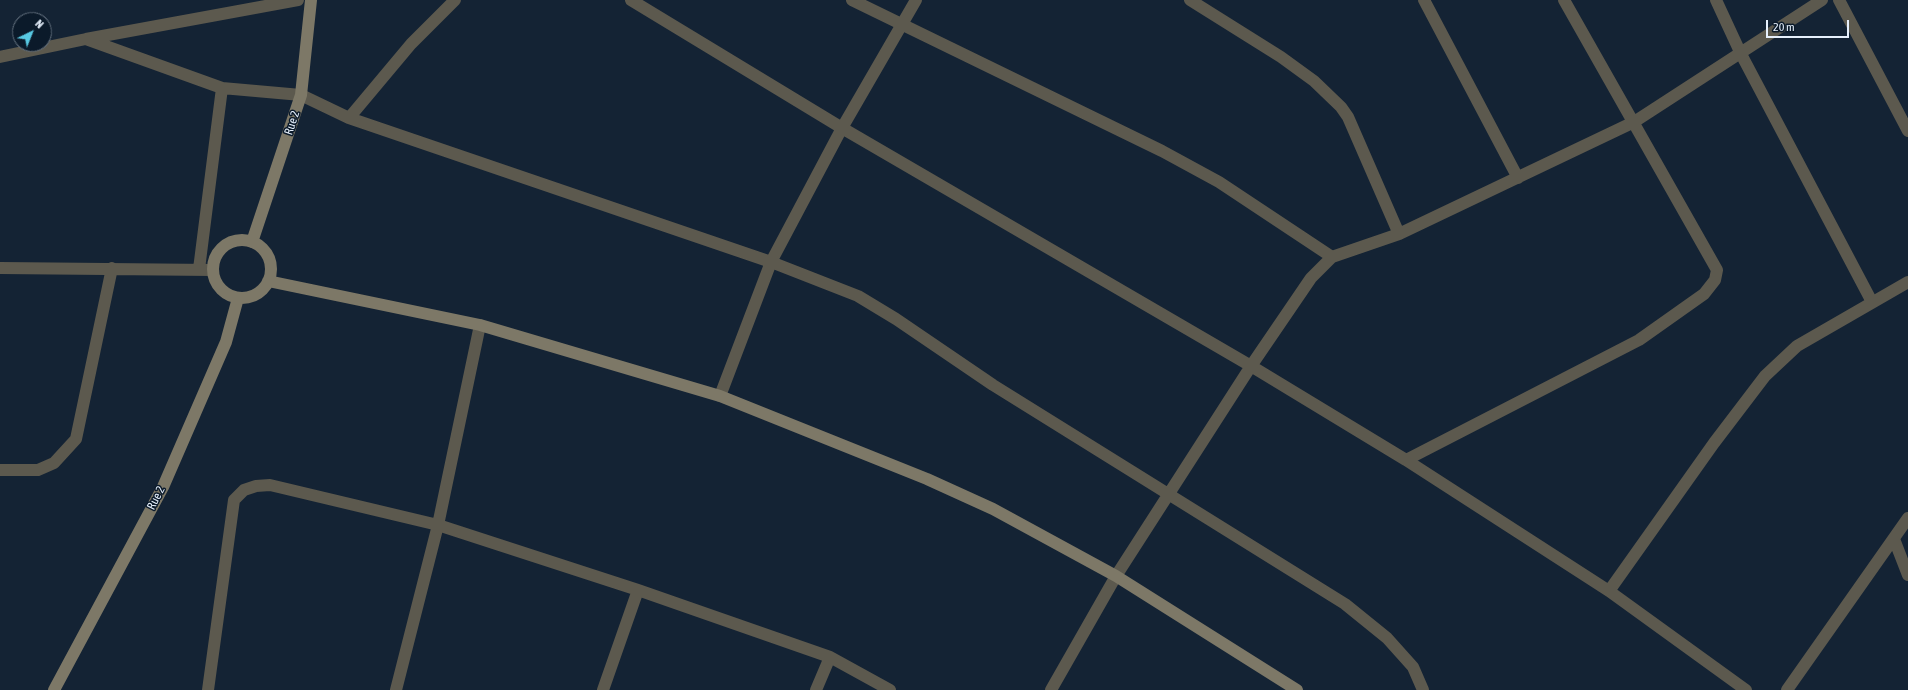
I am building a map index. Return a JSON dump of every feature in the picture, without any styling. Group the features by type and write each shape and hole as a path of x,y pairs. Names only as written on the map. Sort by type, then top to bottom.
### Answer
{"street":[{"path":"0,57 86,39 298,0"},
{"name":"Rue 2","path":"252,242 301,95 311,0"},
{"path":"349,118 411,44 455,0"},
{"path":"631,0 842,128 1251,366 1406,460 1609,591 1746,690"},
{"path":"852,0 1219,182 1332,257"},
{"path":"720,396 771,262 842,128 916,0"},
{"path":"1190,0 1281,57 1314,81 1341,107 1351,124 1399,234"},
{"path":"1424,0 1518,178"},
{"path":"1406,460 1639,340 1704,294 1715,280 1717,270 1564,0"},
{"path":"1716,0 1741,54 1872,302"},
{"path":"1051,690 1116,576 1251,366 1311,278 1332,257 1399,234 1634,122 1741,54 1822,0"},
{"path":"1839,0 1908,131"},
{"path":"86,39 222,88 301,95 349,118 771,262 858,296 896,319 993,385 1345,604 1387,638 1413,667 1423,690"},
{"path":"199,269 222,88"},
{"path":"243,240 252,242 260,247 266,254 270,268 268,282 253,296 238,298 226,293 216,283 213,270 218,252 225,246 234,241 243,240"},
{"path":"0,268 213,270"},
{"path":"0,470 38,470 54,463 76,439 112,268"},
{"path":"268,282 480,325 720,396 927,479 992,509 1116,576 1297,690"},
{"path":"1609,591 1714,444 1765,376 1797,346 1908,282"},
{"name":"Rue 2","path":"54,690 163,486 226,342 238,298"},
{"path":"396,690 438,525 480,325"},
{"path":"208,690 234,500 244,490 256,486 270,485 438,525 638,590 830,657 890,690"},
{"path":"1787,690 1908,518"},
{"path":"1894,539 1908,575"},
{"path":"603,690 638,590"},
{"path":"816,690 830,657"}]}
